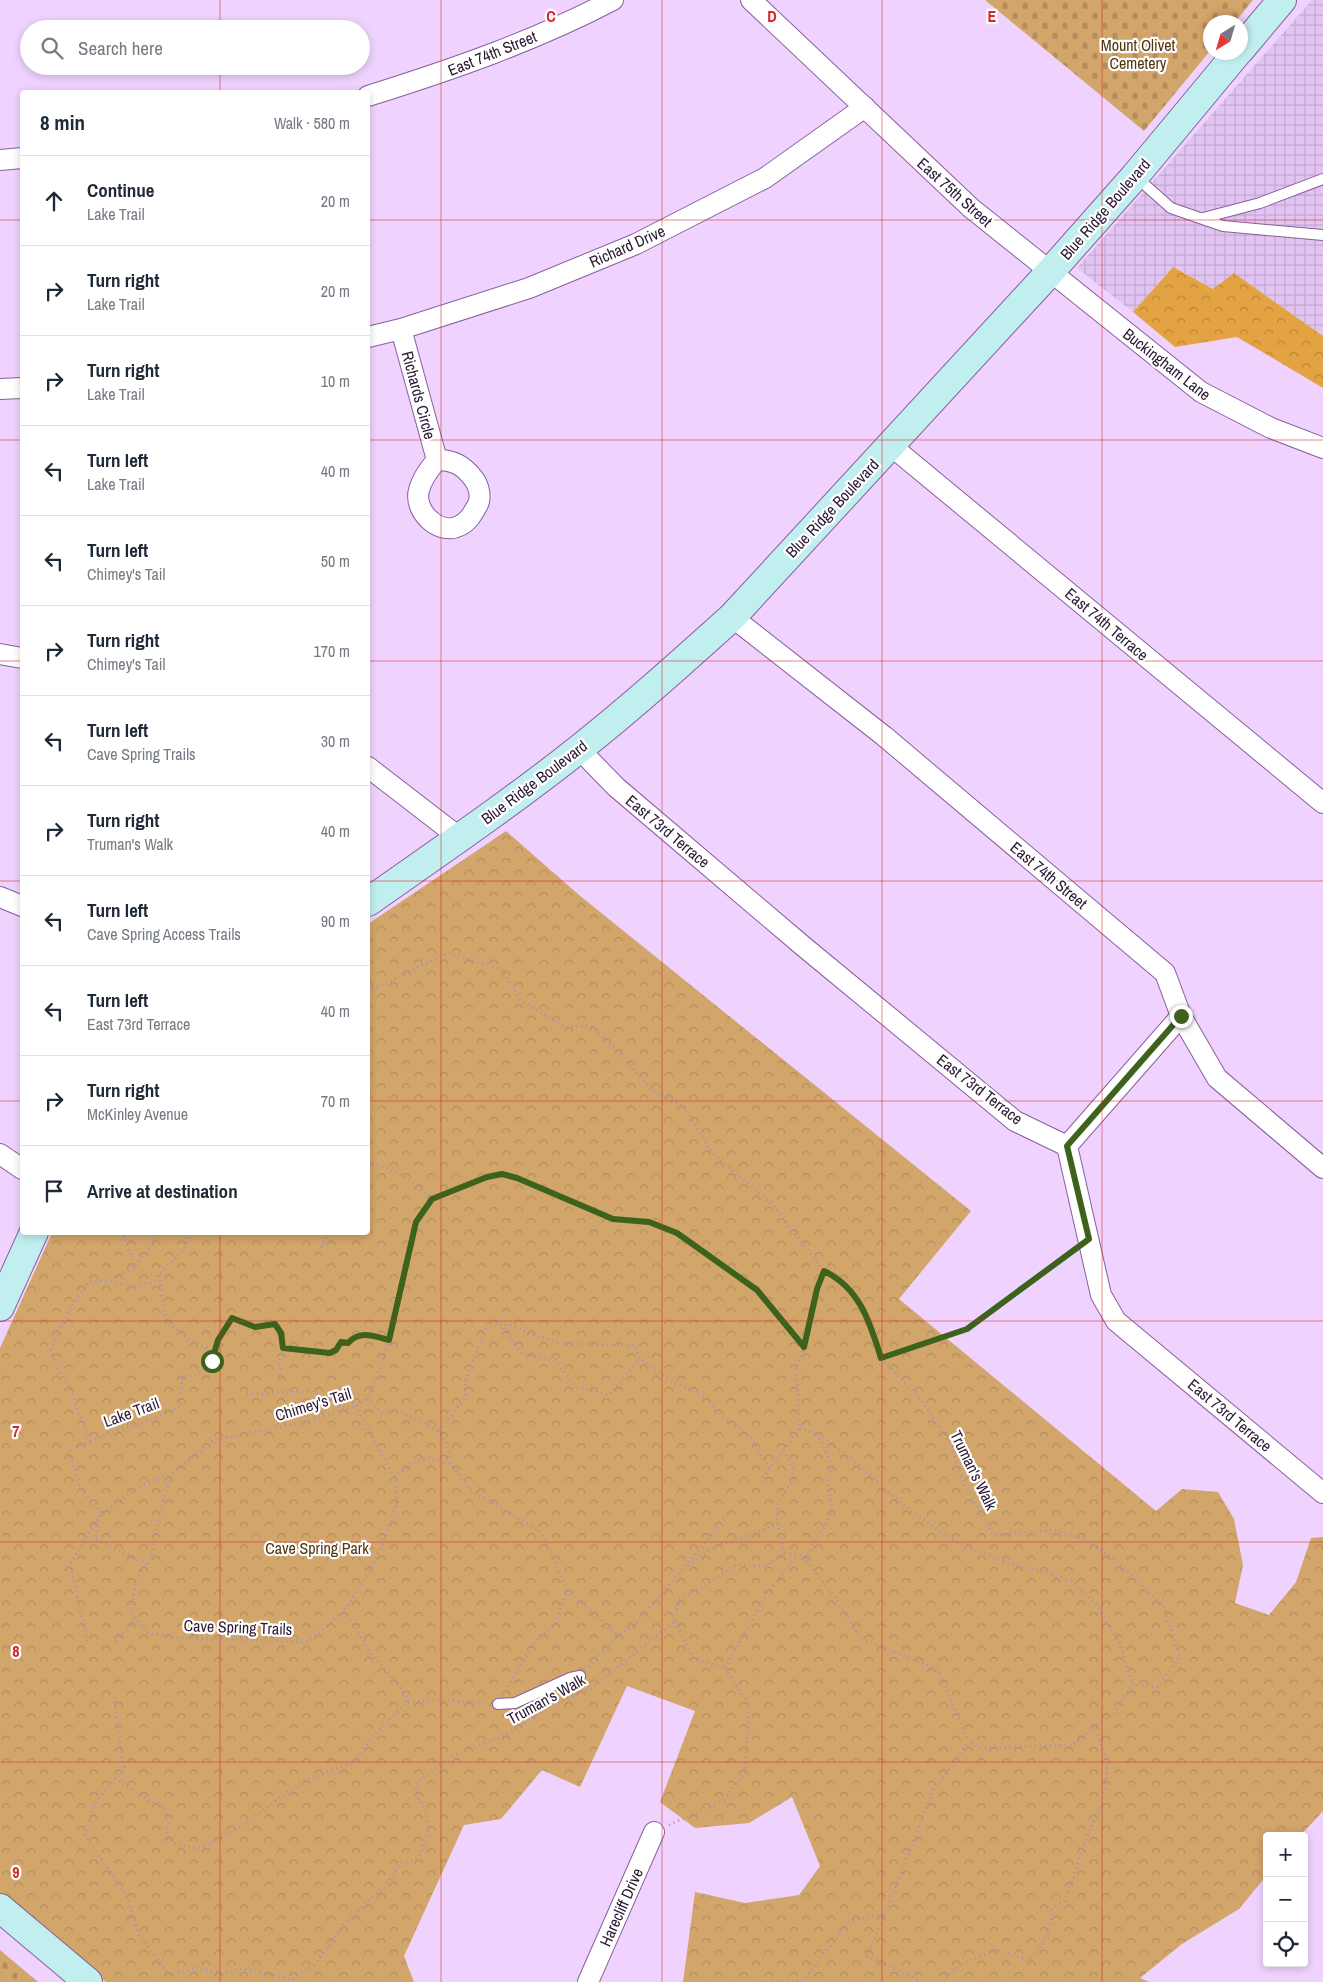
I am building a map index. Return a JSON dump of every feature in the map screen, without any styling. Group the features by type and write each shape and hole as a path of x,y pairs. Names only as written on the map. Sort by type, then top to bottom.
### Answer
{"main road":[{"name":"Blue Ridge Boulevard","path":"1248,40 1282,0"},
{"name":"Blue Ridge Boulevard","path":"370,901 460,838 579,749 732,618 1050,272 1135,176 1232,60"},
{"path":"0,1306 33,1235"},
{"path":"0,1908 88,1982"}],"street":[{"name":"East 74th Street","path":"370,95 457,68 583,16 613,0"},
{"path":"751,0 865,107"},
{"name":"East 75th Street","path":"865,107 971,208 1050,272"},
{"name":"Richard Drive","path":"370,337 402,329 529,288 636,244 765,178 865,107"},
{"path":"0,160 20,158"},
{"name":"Buckingham Lane","path":"1050,272 1206,395 1271,428 1323,448"},
{"name":"Richards Circle","path":"402,329 437,460"},
{"path":"0,389 20,388"},
{"name":"East 74th Terrace","path":"890,445 1323,803"},
{"name":"East 74th Street","path":"732,618 884,736 1165,973 1181,1016 1216,1078 1323,1168"},
{"path":"0,654 20,658"},
{"name":"East 73rd Terrace","path":"579,749 616,787 803,946 1015,1121 1067,1146 1101,1295 1116,1321 1323,1493"},
{"path":"370,769 460,838"},
{"path":"0,897 20,905"},
{"path":"1067,1146 1181,1016"},
{"path":"0,1154 20,1168"},
{"name":"Harecliff Drive","path":"588,1982 654,1832"}],"lane":[{"path":"1135,176 1171,208 1223,226 1323,235"},
{"path":"1202,219 1260,204 1323,179"},
{"path":"498,1704 515,1703 570,1678 580,1676"}],"path":[{"name":"Truman's Walk","path":"370,991 448,953 503,970 520,1000 565,1027 591,1026 618,1052 652,1090 685,1107 711,1152 773,1205 824,1271 836,1276 847,1286 868,1317 881,1358 922,1402 952,1448 958,1472 993,1535 1054,1530 1090,1542 1116,1560 1164,1607 1180,1657 1157,1687 1132,1684"},
{"path":"370,1166 372,1162 403,1175 432,1199 487,1177 502,1174 517,1178 613,1219 649,1222 677,1233 757,1290 804,1347"},
{"name":"Chimey's Tail","path":"100,1515 142,1485 171,1474 214,1440 289,1426 346,1410 366,1399 380,1368 389,1340 416,1222 432,1199"},
{"path":"122,1235 124,1236 135,1266"},
{"path":"110,1281 118,1274 135,1266 151,1246 155,1235"},
{"path":"171,1474 158,1519 152,1557 147,1564 95,1539 101,1512 81,1488 69,1448 90,1442 68,1384 58,1370 51,1350 69,1310 89,1282 110,1281 131,1287 152,1282 186,1247 190,1235"},
{"path":"321,1247 328,1235"},
{"path":"881,1358 967,1329 1089,1239"},
{"path":"762,1478 800,1428 796,1367 804,1347 817,1289 824,1271"},
{"path":"159,1274 166,1320 192,1342 214,1352"},
{"name":"Lake Trail","path":"90,1442 109,1433 143,1423 180,1407 182,1377 198,1375 212,1361 218,1340 232,1318 255,1327 275,1324 281,1333 283,1348"},
{"path":"439,1431 466,1396 465,1382 488,1322 514,1326 530,1334 565,1344 634,1345 640,1359 668,1379 709,1399 716,1412 751,1437 769,1469"},
{"path":"500,1324 522,1354 555,1360 575,1386 609,1395 640,1359"},
{"path":"280,1380 280,1355 283,1348 330,1353 336,1350 341,1342 348,1343 360,1334 389,1340"},
{"path":"247,1394 309,1391 346,1410"},
{"path":"366,1399 383,1413 402,1412 439,1431 446,1443 452,1465 469,1489 541,1532 567,1590 618,1636"},
{"name":"Cave Spring Trails","path":"147,1564 136,1580 131,1613 149,1634 184,1638 306,1642 343,1612 362,1585 381,1548 397,1502 394,1477 356,1406"},
{"path":"654,1832 724,1800 745,1774 749,1705 725,1668 693,1658 676,1621 678,1602 738,1564 766,1566 784,1553 803,1556 836,1599 861,1638 938,1670 968,1741 981,1748 1073,1745 1095,1726 1114,1714 1132,1684 1120,1644 1096,1604 1071,1580 1002,1561 957,1542 908,1509 853,1460 818,1434 800,1428"},
{"path":"806,1559 832,1512 828,1481 832,1466 818,1434"},
{"path":"782,1452 793,1467 793,1480 778,1502 778,1522 784,1553"},
{"path":"394,1477 412,1463 429,1458 452,1465"},
{"path":"87,1641 70,1564 100,1515"},
{"path":"551,1706 618,1636 635,1626 725,1519"},
{"path":"683,1569 718,1545 753,1535 778,1522"},
{"path":"725,1668 767,1594 797,1555"},
{"path":"115,1778 150,1802 161,1803 169,1820 166,1837 178,1845 200,1848 240,1827 303,1781 354,1762 372,1737 408,1702 444,1700 498,1704 538,1637 555,1625 567,1590"},
{"path":"343,1612 357,1629 369,1651 400,1688 408,1702"},
{"path":"116,1642 136,1619"},
{"name":"Truman's Walk","path":"114,1697 124,1767 95,1803 85,1836 127,1896 139,1935 170,1976 196,1968 224,1974 243,1968 292,1980 315,1964 346,1922 387,1884 400,1864 414,1860 424,1850 427,1825 424,1809 416,1796 416,1785 425,1776 454,1756 504,1736 551,1706 591,1689 676,1621"},
{"path":"944,1982 946,1977 956,1968 997,1950 1029,1961 1041,1947 1053,1923 1052,1909 1065,1900 1090,1829 1102,1805 1108,1765 1095,1726"},
{"path":"922,1982 866,1956 885,1914 934,1788 954,1764 968,1741"},
{"path":"762,1982 803,1981 850,1921 885,1914"}],"shaded area":[{"path":"1312,0 1323,0 1323,336 1234,273 1213,289 1173,267 1133,312 1077,268"}],"green space":[{"name":"Mount Olivet Cemetery","path":"985,0 1253,0 1241,15 1203,15 1203,59 1144,131"},
{"path":"1173,267 1213,289 1234,273 1323,336 1323,388 1237,337 1175,347 1133,312"},
{"name":"Cave Spring Park","path":"506,831 579,895 971,1211 899,1299 1156,1511 1182,1489 1218,1492 1234,1519 1243,1565 1235,1603 1269,1615 1296,1582 1311,1538 1323,1537 1323,1811 1304,1832 1263,1832 1263,1880 1239,1909 1182,1944 1140,1978 1149,1982 683,1982 695,1892 745,1903 799,1895 820,1866 792,1797 749,1823 695,1828 660,1802 695,1711 627,1686 580,1787 542,1770 501,1819 464,1825 404,1956 414,1982 106,1982 0,1897 0,1348 51,1235 370,1235 370,923"},
{"path":"0,1950 38,1982 0,1982"}],"route":[{"path":"212,1361 218,1340 232,1318 255,1327 275,1324 281,1333 283,1348 330,1353 336,1350 341,1342 348,1343 360,1334 389,1340 416,1222 422,1210 432,1199 487,1177 502,1174 517,1178 613,1219 649,1222 677,1233 757,1290 804,1347 817,1289 824,1271 836,1276 847,1286 868,1317 881,1358 967,1329 1089,1239 1067,1146 1181,1016"}]}
